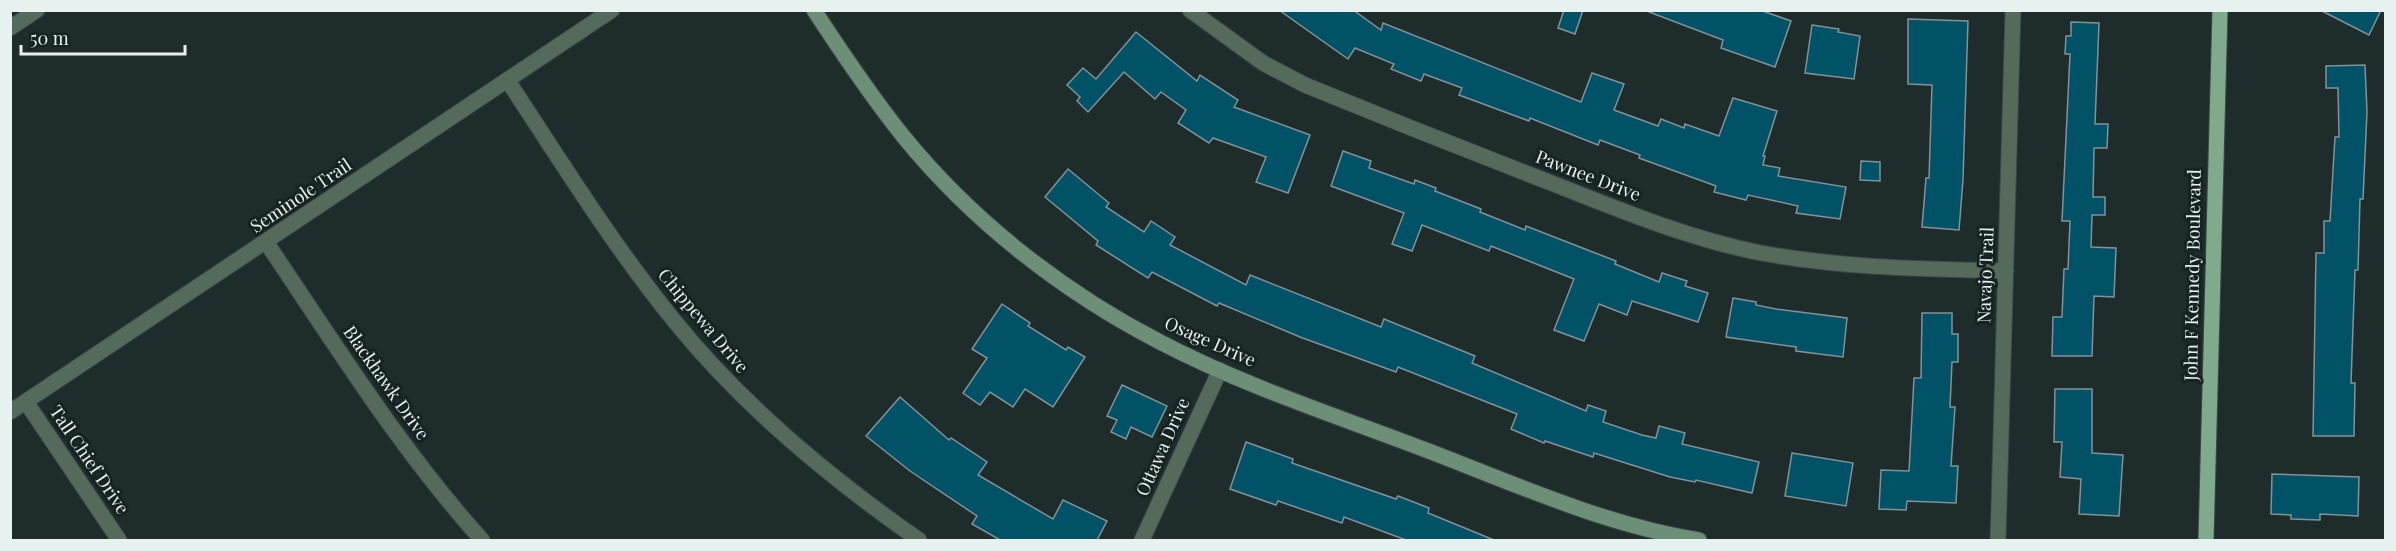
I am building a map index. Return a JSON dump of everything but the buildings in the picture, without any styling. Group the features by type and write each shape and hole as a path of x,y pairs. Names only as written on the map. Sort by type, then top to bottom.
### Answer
{"main road":[{"name":"John F Kennedy Boulevard","path":"2206,540 2220,10"}],"street":[{"path":"10,28 37,10"},
{"name":"Seminole Trail","path":"10,412 612,10"},
{"name":"Osage Drive","path":"814,10 852,67 903,136 973,210 1018,249 1103,310 1160,342 1220,370 1562,502 1624,522 1699,540"},
{"name":"Pawnee Drive","path":"1190,10 1263,63 1305,86 1615,208 1704,238 1760,252 1827,263 1901,269 2006,271"},
{"name":"Navajo Trail","path":"1998,540 2013,10"},
{"name":"Chippewa Drive","path":"508,81 604,227 678,326 743,397 804,453 867,504 919,540"},
{"name":"Blackhawk Drive","path":"266,242 393,430 431,480 482,540"},
{"name":"Ottawa Drive","path":"1142,540 1220,370"},
{"name":"Tall Chief Drive","path":"26,402 119,540"}]}
